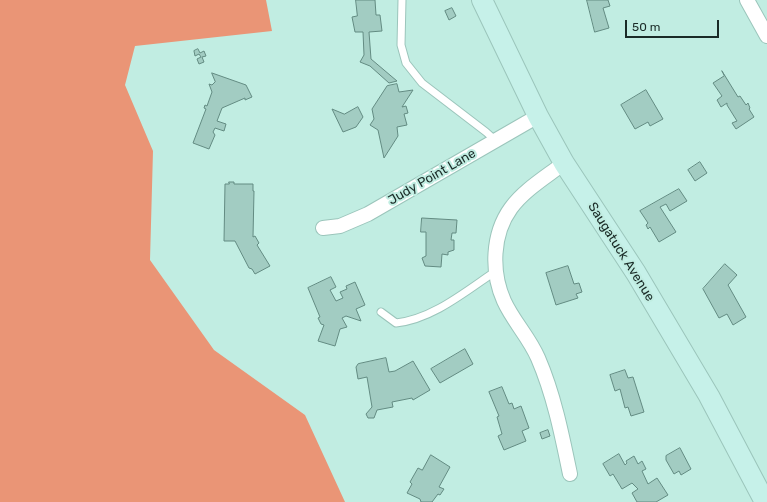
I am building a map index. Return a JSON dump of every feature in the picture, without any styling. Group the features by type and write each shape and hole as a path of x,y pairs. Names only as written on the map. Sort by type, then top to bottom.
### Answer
{"main road":[{"name":"Saugatuck Avenue","path":"482,0 538,116 564,163 636,273 708,396 765,502"}],"street":[{"path":"747,0 767,36"},
{"name":"Judy Point Lane","path":"323,228 340,226 368,214 538,116"},
{"path":"564,163 519,198 510,209 499,234 495,263 503,300 516,324 530,342 544,374 557,412 570,474"}],"lane":[{"path":"402,0 401,45 406,63 422,83 496,141"},
{"path":"381,312 396,323 408,322 440,308 496,271"}],"shaded area":[{"path":"0,0 266,0 272,31 135,46 125,85 153,151 150,260 214,350 305,415 345,502 0,502"}],"building":[{"path":"356,0 375,0 376,15 380,15 382,31 369,32 371,59 397,81 389,83 370,66 360,62 364,55 363,32 355,32 352,17 357,16"},
{"path":"587,0 608,0 610,6 603,8 609,28 595,32"},
{"path":"452,8 456,16 449,20 445,11"},
{"path":"198,49 200,53 204,51 206,56 202,57 204,62 199,64 197,59 201,57 199,54 195,56 194,51"},
{"path":"722,71 738,97 740,96 746,105 748,103 749,109 754,117 736,129 732,123 737,121 727,103 721,107 717,100 722,96 713,83 724,76"},
{"path":"212,73 246,85 252,97 245,100 245,98 222,108 217,121 226,124 224,131 215,128 213,132 215,135 209,149 193,143 206,109 204,108 205,105 207,106 212,92 209,84 212,85 215,82"},
{"path":"397,84 399,92 413,90 402,107 406,106 408,113 404,114 407,125 397,127 398,136 384,158 378,130 370,125 374,119 372,109 387,86"},
{"path":"646,90 663,119 650,126 648,122 635,129 621,105"},
{"path":"358,107 363,117 356,127 343,132 332,109 344,114"},
{"path":"700,162 707,173 695,181 688,170"},
{"path":"229,182 234,182 234,184 253,184 253,237 255,236 259,243 257,245 270,266 255,274 252,269 249,268 235,241 224,241 225,184 229,184"},
{"path":"679,189 687,201 670,211 666,204 660,207 676,232 659,242 650,227 648,229 646,225 648,223 640,211"},
{"path":"422,218 457,220 456,233 452,233 451,240 454,240 454,250 448,252 448,255 442,254 441,267 425,266 422,258 426,256 426,232 421,232"},
{"path":"725,264 737,275 728,285 746,317 733,325 727,314 719,318 703,289"},
{"path":"568,266 574,284 579,283 582,292 576,294 578,298 556,305 546,273"},
{"path":"331,277 336,287 330,290 336,301 343,298 340,292 347,289 346,286 355,282 365,305 356,309 361,321 346,316 342,318 347,327 340,329 335,346 318,341 324,325 321,324 318,318 320,317 308,288"},
{"path":"465,349 473,364 440,383 431,369"},
{"path":"386,358 389,372 395,371 413,361 430,390 413,400 412,398 392,402 393,407 377,410 374,418 368,418 366,414 372,407 367,377 358,379 356,367 358,364"},
{"path":"625,370 628,378 633,377 644,412 631,416 628,407 625,408 620,389 615,391 610,375"},
{"path":"502,387 509,404 512,403 514,409 521,406 529,428 522,431 526,441 504,450 498,436 502,434 497,417 499,416 489,392"},
{"path":"548,430 550,436 542,439 540,433"},
{"path":"680,448 691,469 681,475 679,471 674,474 666,460 666,456"},
{"path":"619,454 625,465 627,463 626,461 634,456 638,464 642,461 646,469 642,471 648,484 657,478 668,495 656,502 637,502 632,493 638,489 632,483 622,489 613,474 610,476 603,464"},
{"path":"431,455 450,467 439,487 444,489 440,495 438,494 432,502 421,502 420,499 407,493 412,484 410,482 418,468 422,470"}]}
